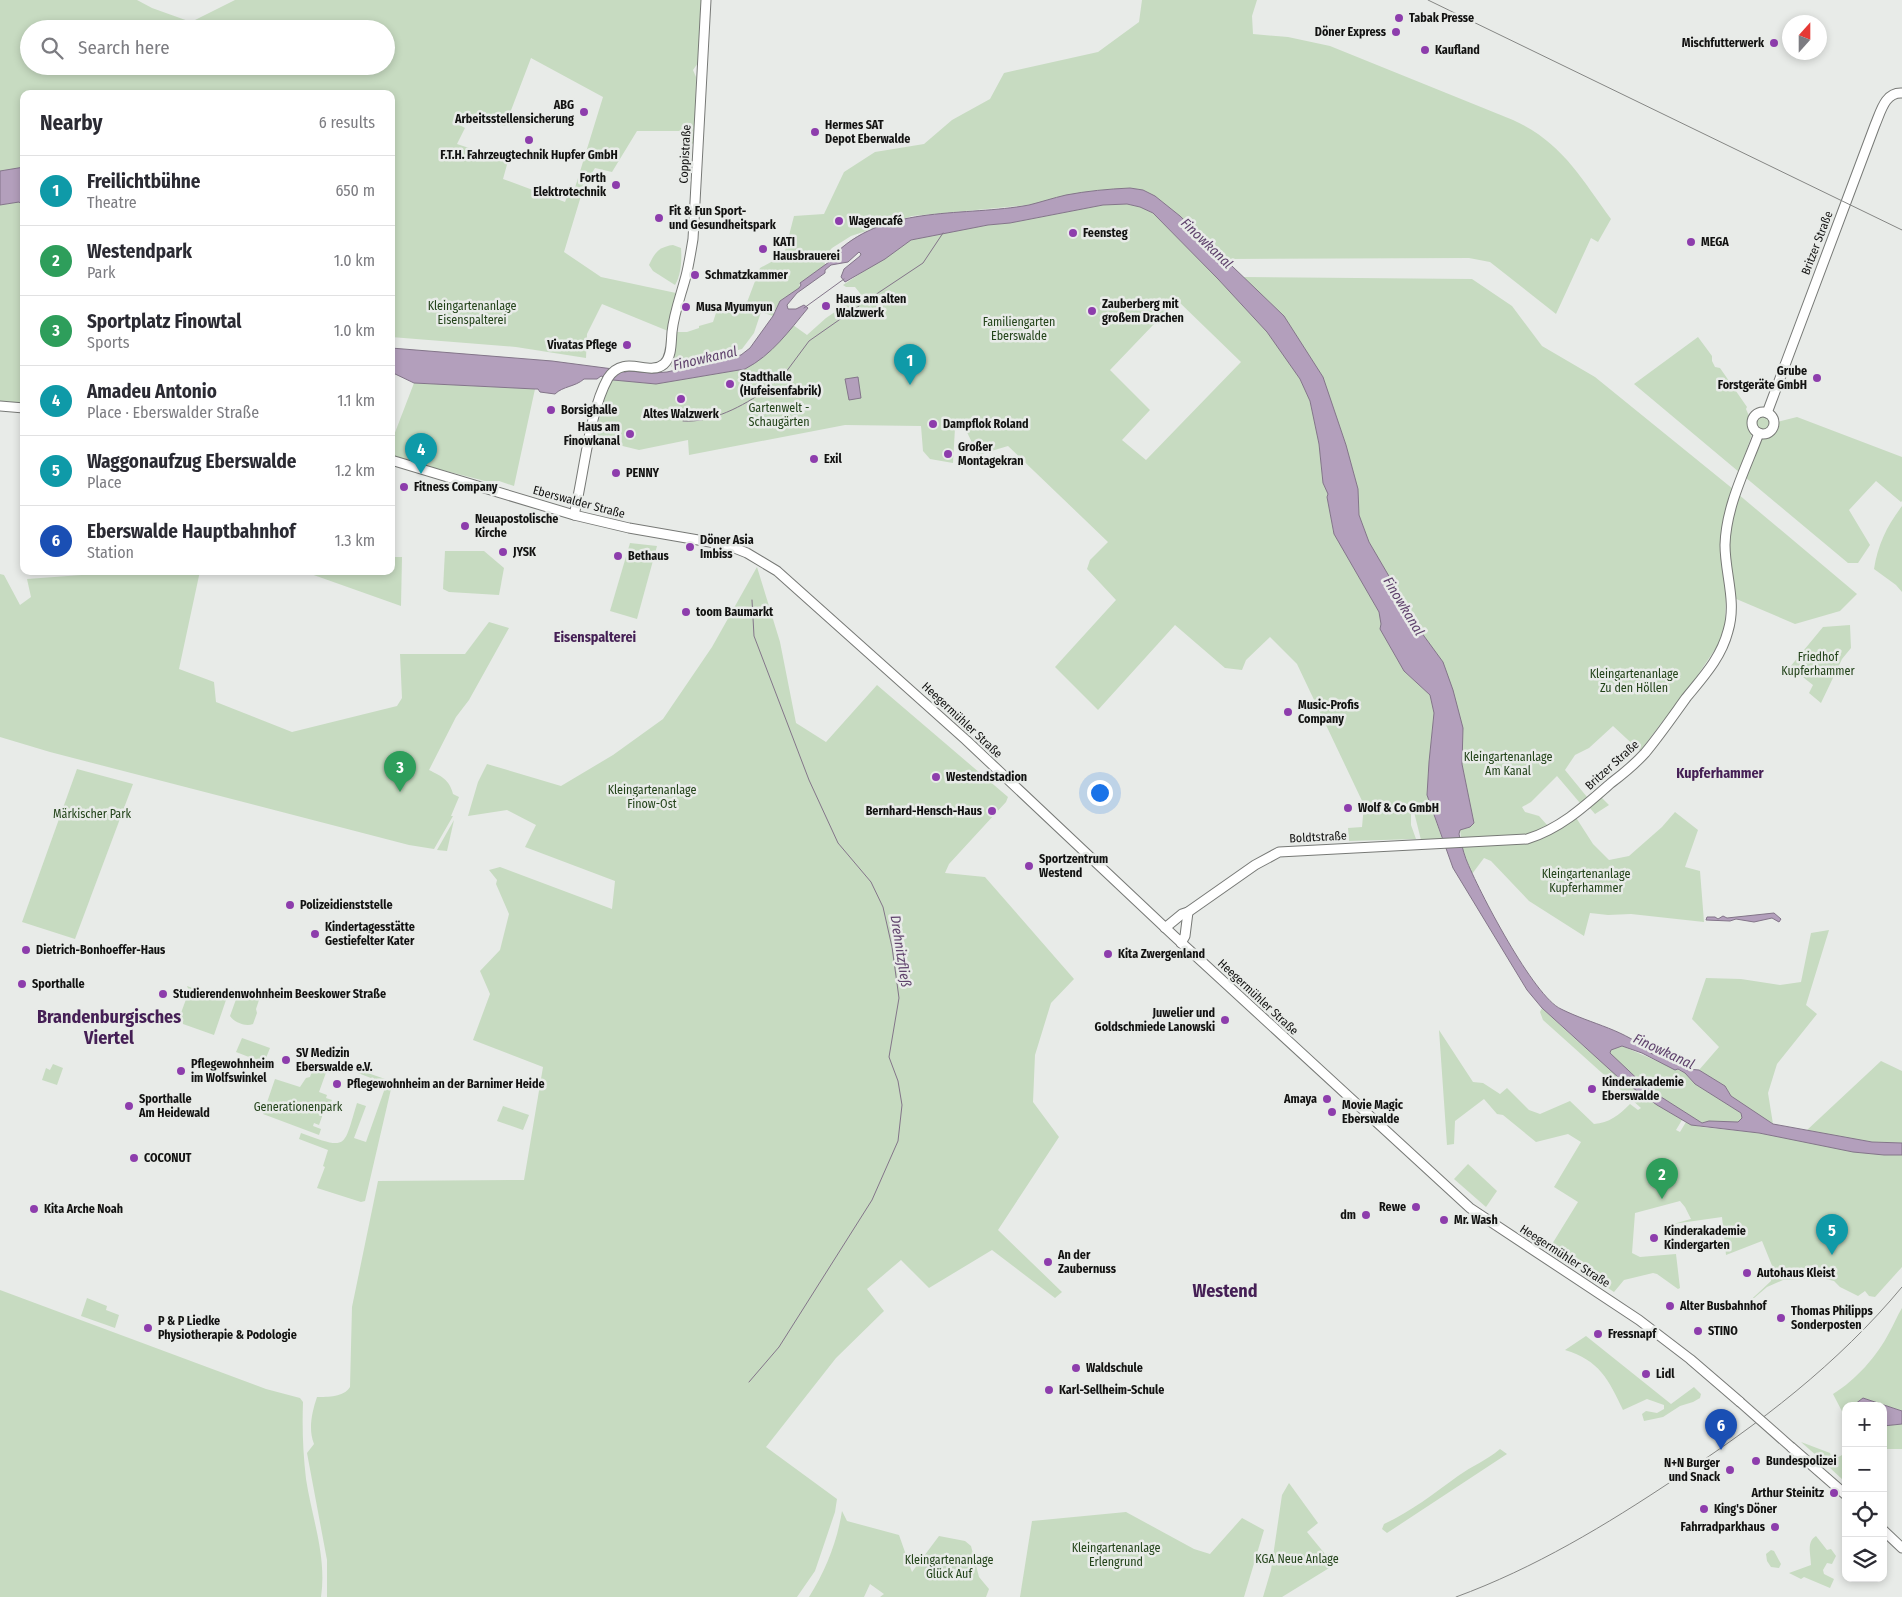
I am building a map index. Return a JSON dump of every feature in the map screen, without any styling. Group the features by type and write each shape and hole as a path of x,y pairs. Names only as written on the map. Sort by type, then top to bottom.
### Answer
{"main road":[{"name":"Coppistraße","path":"574,515 597,408 610,376 619,368 628,365 653,368 663,366 670,355 673,324 686,276 693,239 706,0"},
{"name":"Britzer Straße","path":"1767,413 1875,124 1886,99 1896,93 1902,93"},
{"path":"0,406 20,408"},
{"name":"Britzer Straße","path":"1759,413 1767,413 1772,418 1773,426 1768,432 1759,433 1754,429 1753,419 1759,413"},
{"name":"Britzer Straße","path":"1437,844 1527,839 1538,836 1560,825 1644,754 1718,657 1728,632 1731,616 1732,589 1725,547 1727,524 1735,496 1759,433"},
{"name":"Eberswalder Straße","path":"395,461 574,515 629,528 717,542 744,551 761,560"},
{"name":"Heegermühler Straße","path":"761,560 809,598 912,691 1180,943 1470,1208 1639,1320 1696,1364 1843,1492"},
{"name":"Boldtstraße","path":"1165,928 1182,914 1188,912 1255,865 1279,852 1437,844"},
{"path":"1180,943 1185,936 1188,912"},
{"path":"1887,1534 1902,1548"}],"green space":[{"name":"Kleingartenanlage Eisenspalterei","path":"0,0 137,0 152,8 185,20 20,20 20,75 395,75 395,20 195,20 235,0 701,0 698,63 693,70 696,77 695,143 691,144 679,131 637,131 612,172 595,168 584,186 564,252 601,277 676,293 668,331 602,304 587,334 586,358 516,347 395,337 395,90 20,90 20,168 0,171","holes":["531,58 603,97 574,191 570,189 565,202 503,179 508,161 457,144 465,128 458,124 463,113 505,126"]},
{"path":"1142,0 1257,0 1252,16 1253,34 1288,37 1330,46 1513,120 1545,139 1558,150 1580,175 1611,219 1598,242 1591,238 1556,314 1490,262 1469,258 1225,259 1180,216 1155,196 1143,190 1130,188 1092,191 1029,205 912,216 851,236 832,248 824,257 825,265 800,283 799,288 780,301 773,316 761,312 754,333 742,349 671,367 675,353 677,332 687,332 699,328 699,326 713,322 716,313 746,305 760,268 784,255 794,216 824,214 844,172 875,152 924,144 952,120 990,99 1004,73 1098,52 1139,22"},
{"path":"20,203 20,403 0,401 0,205"},
{"path":"1127,204 1153,213 1267,332 1300,379 1310,401 1319,444 1323,483 1329,494 1327,497 1334,534 1379,612 1380,629 1404,671 1430,695 1434,713 1427,795 1442,839 1421,840 1414,812 1411,813 1411,825 1416,839 1349,841 1348,828 1362,827 1364,805 1297,664 1270,637 1246,660 1242,670 1225,668 1175,625 1098,710 1055,667 1116,600 1087,569 1090,560 1108,542 1008,446 978,455 964,426 955,428 953,463 930,459 923,451 921,426 845,425 689,455 688,440 639,450 594,439 607,389 613,380 656,384 745,369 771,350 793,325 807,335 826,318 860,295 875,312 855,287 843,285 911,240 1103,205","holes":["1177,300 1241,362 1146,460 1122,440 1150,410 1110,370"]},
{"path":"673,245 681,248 680,272 675,285 653,271 649,265 658,251"},
{"path":"1243,277 1472,279 1512,306 1542,346 1595,377 1733,489 1721,533 1720,547 1727,593 1725,624 1718,645 1695,679 1640,751 1613,726 1589,748 1575,755 1565,770 1587,797 1580,803 1557,776 1531,802 1522,807 1525,812 1539,816 1548,826 1524,836 1461,838 1460,830 1470,827 1474,823 1462,764 1463,728 1443,662 1424,636 1369,542 1359,515 1358,489 1346,445 1323,377 1284,316"},
{"path":"1698,337 1712,356 1715,367 1720,368 1747,407 1748,425 1752,434 1739,472 1634,384"},
{"path":"414,383 535,389 514,486 499,481 485,481 395,458 395,433"},
{"path":"1760,416 1766,416 1770,423 1766,430 1760,430 1756,426 1756,420"},
{"path":"1797,417 1902,457 1901,502 1876,481 1849,510 1870,545 1858,563 1848,563 1745,477 1761,438 1772,431 1777,422"},
{"path":"1738,494 1857,594 1840,611 1795,624 1734,598 1728,557 1728,535"},
{"path":"1902,506 1902,592 1896,585 1874,569 1884,536"},
{"path":"630,543 657,546 637,619 610,611"},
{"path":"445,551 484,551 504,568 499,595 449,592 443,589"},
{"path":"395,557 402,557 401,606 314,575 395,575"},
{"name":"Kleingartenanlage Finow-Ost","path":"757,567 780,642 796,723 826,742 877,685 1008,797 1006,802 949,864 945,873 985,877 1074,979 1051,1003 1035,1055 1033,1102 1059,1137 998,1230 1062,1292 1055,1298 992,1250 929,1288 901,1260 867,1289 884,1311 836,1358 766,1447 837,1499 835,1512 815,1571 797,1597 327,1597 327,1560 307,1453 314,1444 311,1420 317,1397 340,1395 350,1387 352,1307 378,1181 524,1180 543,1067 473,1040 490,994 480,971 500,950 509,914 496,884 497,880 489,870 500,867 612,909 615,881 525,847 536,825 507,810 468,816 478,782 487,764 561,786 613,755 663,719 712,647"},
{"path":"0,574 4,575 20,605 31,597 27,579 82,575 199,575 179,669 214,682 216,702 292,732 397,706 402,698 400,654 465,654 489,622 509,628 469,700 456,717 429,770 444,779 453,794 459,797 451,816 453,816 434,849 409,845 50,752 0,737"},
{"name":"Friedhof Kupferhammer","path":"1850,625 1851,648 1842,659 1821,703 1809,693 1813,685 1790,667 1823,627"},
{"name":"Märkischer Park","path":"77,769 133,784 75,939 22,922"},
{"path":"1600,796 1609,805 1595,814 1589,807"},
{"name":"Kleingartenanlage Kupferhammer","path":"1675,812 1698,830 1685,867 1700,871 1704,922 1631,914 1608,915 1590,913 1584,936 1529,901 1491,861 1484,858 1472,874 1462,847 1526,841 1575,816 1593,844 1609,860 1629,856 1662,827"},
{"path":"454,820 447,851 437,850"},
{"path":"1829,930 1806,1005 1817,1014 1777,1064 1768,1093 1773,1124 1731,1096 1725,1086 1699,1070 1719,1047 1692,1019 1706,978 1741,979 1780,985 1801,982 1811,933"},
{"path":"187,986 226,1000 214,1035 183,1024 181,1013 189,991"},
{"path":"241,989 260,997 253,1024 240,1023 230,1016"},
{"path":"1542,1008 1626,1082 1682,1120 1676,1130 1680,1132 1686,1122 1701,1127 1759,1133 1884,1155 1902,1155 1902,1267 1875,1297 1869,1296 1865,1291 1858,1296 1840,1287 1834,1281 1822,1278 1783,1280 1767,1287 1740,1310 1771,1281 1773,1268 1762,1241 1726,1255 1722,1217 1673,1224 1691,1219 1680,1201 1635,1213 1632,1253 1640,1257 1676,1254 1680,1288 1678,1289 1653,1273 1624,1280 1614,1292 1549,1249 1578,1202 1554,1187 1581,1142 1568,1134 1536,1142 1503,1115 1497,1114 1484,1099 1455,1121 1454,1144 1447,1145 1439,1030 1473,1082 1483,1083 1500,1094 1507,1088 1529,1110 1540,1114 1570,1101 1594,1124 1614,1118 1630,1104 1638,1110 1641,1108 1543,1020 1540,1012"},
{"path":"242,1038 270,1048 264,1063 236,1052"},
{"path":"1622,1046 1685,1073 1695,1084 1741,1113 1742,1118 1738,1122 1709,1121 1702,1123 1647,1088 1610,1054 1611,1050"},
{"path":"1881,1061 1902,1071 1902,1143 1872,1142 1806,1131"},
{"name":"Generationenpark","path":"318,1063 328,1067 319,1092 327,1095 326,1098 332,1100 329,1106 321,1103 319,1109 324,1111 319,1125 314,1123 313,1126 321,1129 319,1135 263,1114 275,1079 300,1087 306,1078 310,1077 314,1065 317,1066"},
{"path":"53,1064 63,1068 57,1085 42,1080 46,1068 50,1070"},
{"path":"359,1070 388,1080 387,1086 391,1089 365,1201 361,1202 317,1188 325,1167 323,1166 328,1150 299,1139 301,1133 328,1142 341,1142 346,1137 357,1103 366,1106 354,1138 366,1142 385,1088 375,1085 376,1080 358,1073"},
{"path":"503,1106 529,1115 523,1130 497,1121"},
{"path":"1468,1164 1497,1191 1486,1207 1454,1179"},
{"path":"0,1290 266,1389 300,1398 303,1402 306,1479 322,1567 321,1597 0,1597"},
{"path":"87,1298 107,1306 106,1310 119,1315 115,1328 81,1316"},
{"path":"1902,1308 1902,1411 1887,1406 1887,1402 1875,1402 1863,1398 1858,1402 1842,1402 1842,1411 1833,1394 1858,1375 1884,1342"},
{"path":"1586,1336 1671,1404 1694,1387 1701,1394 1700,1398 1680,1406 1663,1417 1644,1421 1642,1414 1646,1411 1657,1413 1664,1409 1664,1405 1647,1399 1623,1410 1602,1372 1586,1359 1565,1350"},
{"path":"1902,1424 1902,1449 1887,1449 1887,1426"},
{"path":"1801,1442 1830,1453 1832,1460 1826,1464"},
{"path":"1500,1449 1507,1454 1387,1533 1382,1529 1384,1524 1413,1508"},
{"path":"1842,1455 1842,1479 1829,1467 1835,1459"},
{"name":"KGA Neue Anlage","path":"1289,1483 1318,1523 1307,1532 1334,1565 1282,1597 1263,1597 1271,1570 1282,1495"},
{"name":"Kleingartenanlage Glück Auf","path":"842,1511 847,1521 899,1535 912,1572 939,1536 965,1541 971,1546 979,1577 989,1589 986,1597 880,1597 884,1594 870,1584 864,1597 809,1597 821,1577 830,1555"},
{"name":"Kleingartenanlage Erlengrund","path":"1126,1512 1194,1549 1210,1554 1242,1518 1264,1530 1244,1597 1020,1597 1032,1521"},
{"path":"1816,1536 1827,1550 1831,1549 1836,1556 1832,1564 1827,1563 1823,1570 1824,1574 1834,1579 1830,1588 1804,1577 1801,1579 1789,1573 1811,1565 1810,1545"},
{"path":"1771,1550 1774,1551 1781,1564 1779,1568 1771,1567 1767,1561 1766,1554"}],"water":[{"path":"20,168 20,203 0,205 0,171"},
{"name":"Finowkanal","path":"1130,188 1143,190 1155,196 1180,216 1284,316 1323,377 1346,445 1358,489 1359,515 1369,542 1424,636 1443,662 1453,690 1463,728 1462,764 1474,823 1470,827 1460,830 1459,834 1465,856 1494,917 1536,985 1561,1009 1620,1033 1652,1054 1656,1053 1687,1069 1699,1070 1725,1086 1731,1096 1773,1124 1872,1142 1902,1143 1902,1155 1853,1152 1759,1133 1691,1125 1657,1105 1619,1078 1542,1008 1527,990 1453,868 1427,795 1434,713 1430,695 1404,671 1380,629 1379,612 1334,534 1328,494 1323,483 1319,444 1310,401 1300,379 1267,332 1153,213 1127,204 1103,205 911,240 885,259 845,282 841,277 844,269 860,256 859,252 848,262 831,265 825,270 825,273 797,293 787,305 788,309 796,309 804,305 808,308 772,350 745,369 656,384 613,380 601,376 597,379 584,379 555,394 540,392 538,389 414,383 395,374 395,348 552,361 625,372 653,373 667,372 741,355 750,348 773,316 780,301 799,288 800,283 829,262 831,258 837,257 837,252 857,237 880,226 903,219 928,215 1029,205 1061,196 1098,190","holes":["1622,1046 1642,1053 1675,1070 1678,1069 1685,1073 1695,1084 1741,1113 1742,1118 1738,1122 1709,1121 1702,1123 1647,1088 1610,1053 1611,1050"]},
{"path":"858,377 861,398 849,400 845,379"},
{"path":"1774,913 1781,919 1779,922 1772,918 1754,922 1736,919 1730,921 1706,920 1707,917 1718,919 1723,916 1727,918"},
{"path":"1863,1398 1875,1402 1858,1402"},
{"path":"1887,1406 1902,1411 1902,1424 1887,1426"}],"waterway":[{"path":"869,299 923,263 943,233"},
{"path":"804,308 844,279"},
{"name":"Drehnitzfließ","path":"775,383 786,372 809,341 859,306"},
{"name":"Drehnitzfließ","path":"683,421 705,419 727,412 766,390"},
{"name":"Drehnitzfließ","path":"749,1382 779,1347 872,1200 898,1141 902,1105 898,1081 889,1057 899,998 892,947 883,907 871,882 838,843 809,780 754,636 752,600"}],"railway":[{"path":"1428,0 1902,230"},
{"path":"1456,1597 1514,1573 1596,1529 1737,1437 1824,1367 1851,1342 1902,1287"}],"place":[{"name":"Tabak Presse","path":"1399,18"},
{"name":"Döner Express","path":"1396,32"},
{"name":"Mischfutterwerk","path":"1774,43"},
{"name":"Kaufland","path":"1425,50"},
{"name":"ABG Arbeitsstellensicherung","path":"584,112"},
{"name":"Hermes SAT Depot Eberwalde","path":"815,132"},
{"name":"F.T.H. Fahrzeugtechnik Hupfer GmbH","path":"529,140"},
{"name":"Forth Elektrotechnik","path":"616,185"},
{"name":"Fit & Fun Sport- und Gesundheitspark","path":"659,218"},
{"name":"Wagencafé","path":"839,221"},
{"name":"Feensteg","path":"1073,233"},
{"name":"MEGA","path":"1691,242"},
{"name":"KATI Hausbrauerei","path":"763,249"},
{"name":"Schmatzkammer","path":"695,275"},
{"name":"Haus am alten Walzwerk","path":"826,306"},
{"name":"Musa Myumyun","path":"686,307"},
{"name":"Zauberberg mit großem Drachen","path":"1092,311"},
{"name":"Vivatas Pflege","path":"627,345"},
{"name":"Grube Forstgeräte GmbH","path":"1817,378"},
{"name":"Stadthalle (Hufeisenfabrik)","path":"730,384"},
{"name":"Freilichtbühne","path":"910,385"},
{"name":"Altes Walzwerk","path":"681,399"},
{"name":"Borsighalle","path":"551,410"},
{"name":"Dampflok Roland","path":"933,424"},
{"name":"Haus am Finowkanal","path":"630,434"},
{"name":"Großer Montagekran","path":"948,454"},
{"name":"Exil","path":"814,459"},
{"name":"PENNY","path":"616,473"},
{"name":"Amadeu Antonio","path":"421,474"},
{"name":"Fitness Company","path":"404,487"},
{"name":"Neuapostolische Kirche","path":"465,526"},
{"name":"Döner Asia Imbiss","path":"690,547"},
{"name":"JYSK","path":"503,552"},
{"name":"Bethaus","path":"618,556"},
{"name":"toom Baumarkt","path":"686,612"},
{"name":"Music-Profis Company","path":"1288,712"},
{"name":"Westendstadion","path":"936,777"},
{"name":"Sportplatz Finowtal","path":"400,792"},
{"name":"Wolf & Co GmbH","path":"1348,808"},
{"name":"Bernhard-Hensch-Haus","path":"992,811"},
{"name":"Sportzentrum Westend","path":"1029,866"},
{"name":"Polizeidienststelle","path":"290,905"},
{"name":"Kindertagesstätte Gestiefelter Kater","path":"315,934"},
{"name":"Dietrich-Bonhoeffer-Haus","path":"26,950"},
{"name":"Kita Zwergenland","path":"1108,954"},
{"name":"Sporthalle","path":"22,984"},
{"name":"Studierendenwohnheim Beeskower Straße","path":"163,994"},
{"name":"Juwelier und Goldschmiede Lanowski","path":"1225,1020"},
{"name":"SV Medizin Eberswalde e.V.","path":"286,1060"},
{"name":"Pflegewohnheim im Wolfswinkel","path":"181,1071"},
{"name":"Pflegewohnheim an der Barnimer Heide","path":"337,1084"},
{"name":"Kinderakademie Eberswalde","path":"1592,1089"},
{"name":"Amaya","path":"1327,1099"},
{"name":"Sporthalle Am Heidewald","path":"129,1106"},
{"name":"Movie Magic Eberswalde","path":"1332,1112"},
{"name":"COCONUT","path":"134,1158"},
{"name":"Westendpark","path":"1662,1199"},
{"name":"Rewe","path":"1416,1207"},
{"name":"Kita Arche Noah","path":"34,1209"},
{"name":"dm","path":"1366,1215"},
{"name":"Mr. Wash","path":"1444,1220"},
{"name":"Kinderakademie Kindergarten","path":"1654,1238"},
{"name":"Waggonaufzug Eberswalde","path":"1832,1255"},
{"name":"An der Zaubernuss","path":"1048,1262"},
{"name":"Autohaus Kleist","path":"1747,1273"},
{"name":"Alter Busbahnhof","path":"1670,1306"},
{"name":"Thomas Philipps Sonderposten","path":"1781,1318"},
{"name":"P & P Liedke Physiotherapie & Podologie","path":"148,1328"},
{"name":"STINO","path":"1698,1331"},
{"name":"Fressnapf","path":"1598,1334"},
{"name":"Waldschule","path":"1076,1368"},
{"name":"Lidl","path":"1646,1374"},
{"name":"Karl-Sellheim-Schule","path":"1049,1390"},
{"name":"Eberswalde Hauptbahnhof","path":"1721,1450"},
{"name":"Bundespolizei","path":"1756,1461"},
{"name":"N+N Burger und Snack","path":"1730,1470"},
{"name":"Arthur Steinitz","path":"1834,1493"},
{"name":"King's Döner","path":"1704,1509"},
{"name":"Fahrradparkhaus","path":"1775,1527"}],"district":[{"name":"Eisenspalterei","path":"595,637"},
{"name":"Kupferhammer","path":"1720,773"},
{"name":"Brandenburgisches Viertel","path":"109,1027"},
{"name":"Westend","path":"1225,1291"}],"park label":[{"name":"Familiengarten Eberswalde","path":"1019,329"},
{"name":"Gartenwelt - Schaugärten","path":"779,415"},
{"name":"Kleingartenanlage Zu den Höllen","path":"1634,681"},
{"name":"Kleingartenanlage Am Kanal","path":"1508,764"}]}
